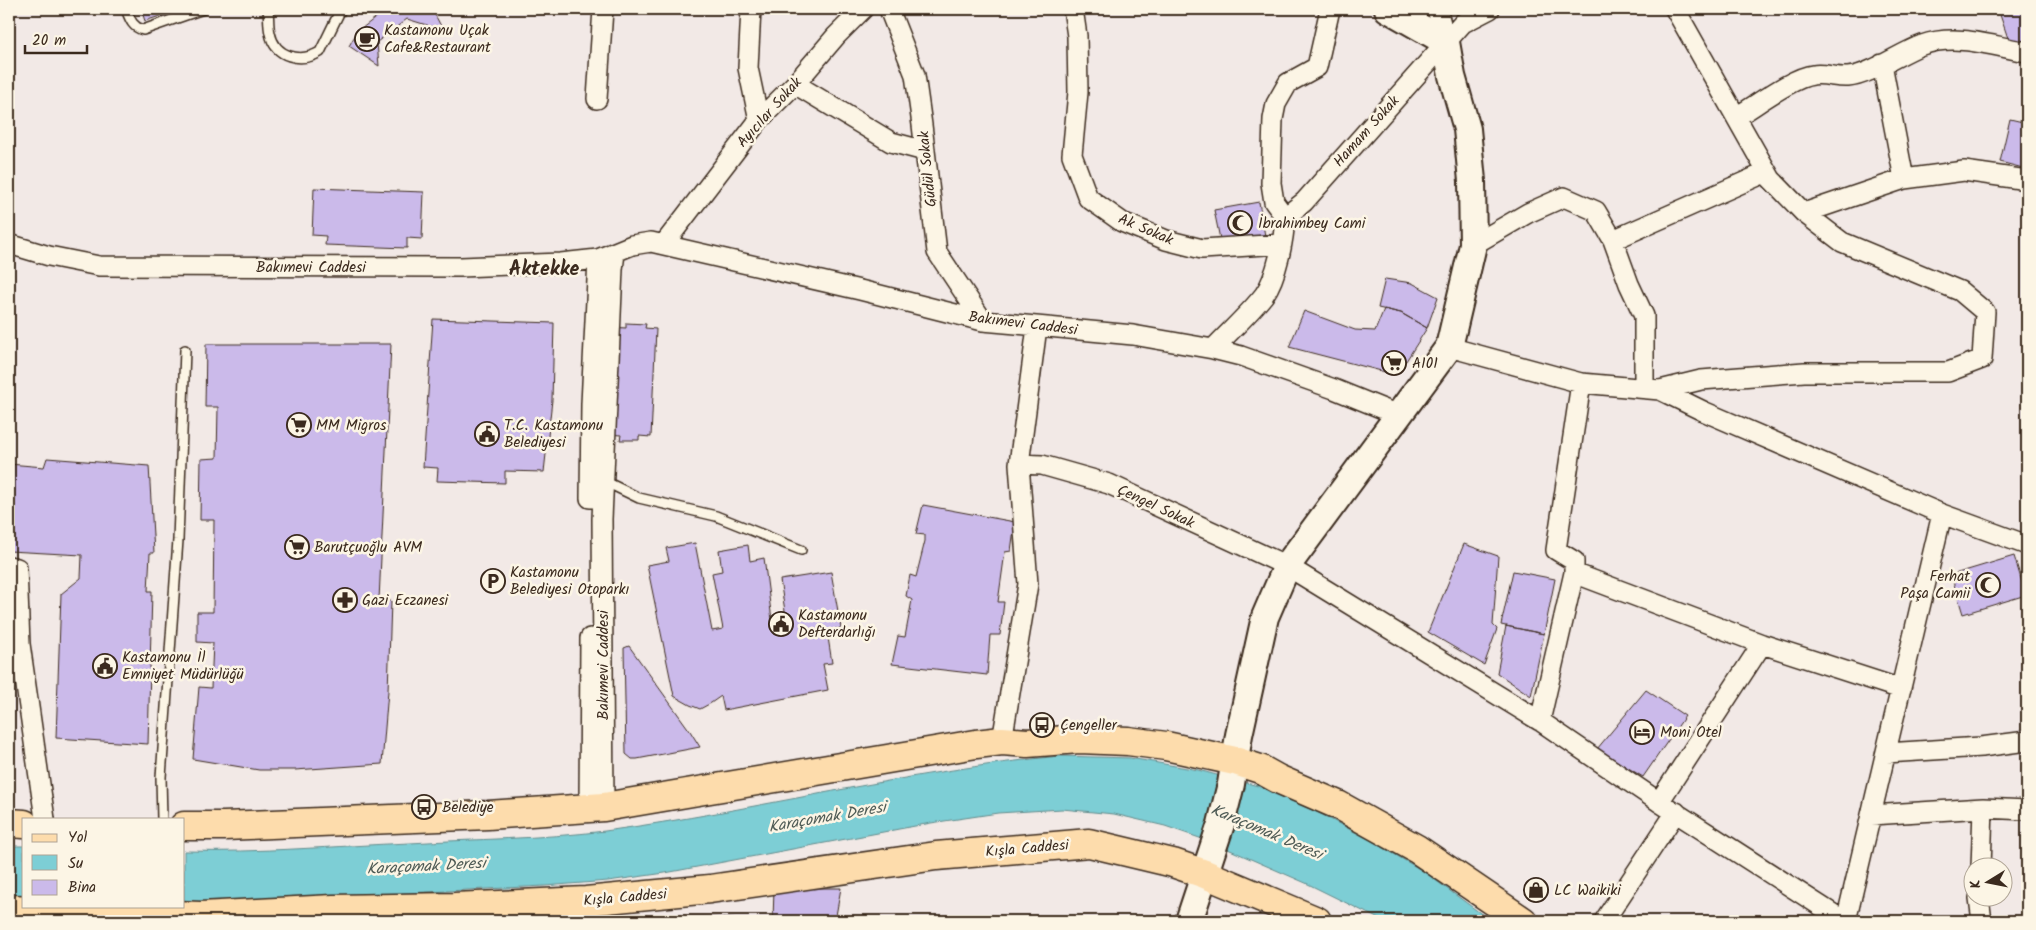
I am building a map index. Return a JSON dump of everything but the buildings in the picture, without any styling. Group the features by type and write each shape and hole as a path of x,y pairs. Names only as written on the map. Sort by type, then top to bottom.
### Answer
{"main road":[{"path":"1189,921 1221,824 1235,761 1238,735 1265,617 1287,566 1449,347 1473,245 1472,181 1467,129 1452,76 1446,42 1388,9"},
{"path":"185,826 488,815 597,807 976,744 1002,741 1027,743 1079,739 1128,741 1166,746 1235,761 1260,769 1278,779 1338,805 1417,848 1522,921"},
{"path":"9,823 22,824"},
{"name":"Kışla Caddesi","path":"9,909 208,918 333,909 454,907 586,911 710,889 936,856 1089,843 1205,874 1317,921"}],"street":[{"path":"597,98 603,9"},
{"path":"751,9 748,68 759,120"},
{"name":"Ayıcılar Sokak","path":"664,244 759,120 795,84 836,36 863,9"},
{"name":"Güdül Sokak","path":"889,9 915,75 937,252 983,321"},
{"name":"Ak Sokak","path":"1073,9 1077,36 1078,92 1072,155 1088,198 1122,222 1166,240 1202,249 1282,244"},
{"path":"1213,349 1265,294 1275,270 1282,244 1285,217 1274,202 1271,183 1276,104 1288,84 1317,67 1330,9"},
{"path":"1437,9 1446,42"},
{"name":"Hamam Sokak","path":"1285,217 1304,202 1463,23 1490,9"},
{"path":"1449,347 1581,383 1652,389 1701,380 1804,372 1948,372 1982,359 1985,312 1960,291 1842,242 1804,213 1771,179 1675,9"},
{"path":"1736,117 1795,81 1810,75 1822,74 1847,77 1882,64 1921,45 1945,40 1963,40 2027,52"},
{"path":"1882,64 1904,179"},
{"path":"795,84 891,142 924,151"},
{"path":"1804,213 1904,179 1964,171 2027,180"},
{"path":"1612,240 1766,172"},
{"path":"1473,245 1528,213 1564,197 1596,211 1612,240 1644,316 1652,389"},
{"name":"Bakımevi Caddesi","path":"9,244 49,256 99,266 461,267 561,264 607,256 632,246 651,242 983,321 1133,335 1213,349 1241,356 1334,388 1398,415"},
{"path":"597,807 591,404 607,256"},
{"name":"Bakımevi Caddesi","path":"597,807 607,375 613,269 607,256"},
{"path":"1002,741 1028,584 1019,464 1037,327"},
{"path":"1540,721 1574,572 1574,561 1556,550 1581,383"},
{"path":"1652,389 1942,514 2027,545"},
{"name":"Çengel Sokak","path":"1019,464 1042,464 1109,484 1287,566 1540,721 1658,802 1845,921"},
{"path":"1845,921 1942,514"},
{"path":"9,566 17,568 15,644 45,818"},
{"path":"1574,572 1762,644 1901,689"},
{"path":"1658,802 1762,644"},
{"path":"1886,752 1981,747 2027,742"},
{"path":"1871,815 1983,808 2027,810"},
{"path":"1981,858 1983,808"},
{"path":"1604,921 1676,812"},
{"path":"1980,908 1982,921"}],"lane":[{"path":"126,9 132,23 143,30 203,9"},
{"path":"268,9 269,33 272,41 284,54 307,58 320,52 341,9"},
{"path":"162,818 161,777 178,540 184,350"},
{"path":"604,481 639,498 716,516 801,550"}],"water":[{"name":"Karaçomak Deresi","path":"1060,756 1130,758 1198,770 1258,786 1315,811 1370,840 1423,871 1491,921 1383,921 1308,884 1214,843 1165,826 1114,814 1062,809 998,813 931,823 665,873 608,881 253,901 185,902 185,851 269,850 581,834 719,813 889,781"},
{"path":"9,846 22,846 22,897 9,896"}],"place":[{"name":"Kastamonu Uçak Cafe&Restaurant","path":"367,39"},
{"name":"İbrahimbey Cami","path":"1240,223"},
{"name":"A101","path":"1394,363"},
{"name":"MM Migros","path":"299,425"},
{"name":"T.C. Kastamonu Belediyesi","path":"487,434"},
{"name":"Barutçuoğlu AVM","path":"297,547"},
{"name":"Kastamonu Belediyesi Otoparkı","path":"493,581"},
{"name":"Ferhat Paşa Camii","path":"1988,585"},
{"name":"Gazi Eczanesi","path":"345,600"},
{"name":"Kastamonu Defterdarlığı","path":"781,624"},
{"name":"Kastamonu İl Emniyet Müdürlüğü","path":"105,666"},
{"name":"Çengeller","path":"1042,725"},
{"name":"Moni Otel","path":"1642,732"},
{"name":"Belediye","path":"424,807"},
{"name":"LC Waikiki","path":"1536,890"}],"district":[{"name":"Aktekke","path":"544,268"}]}
